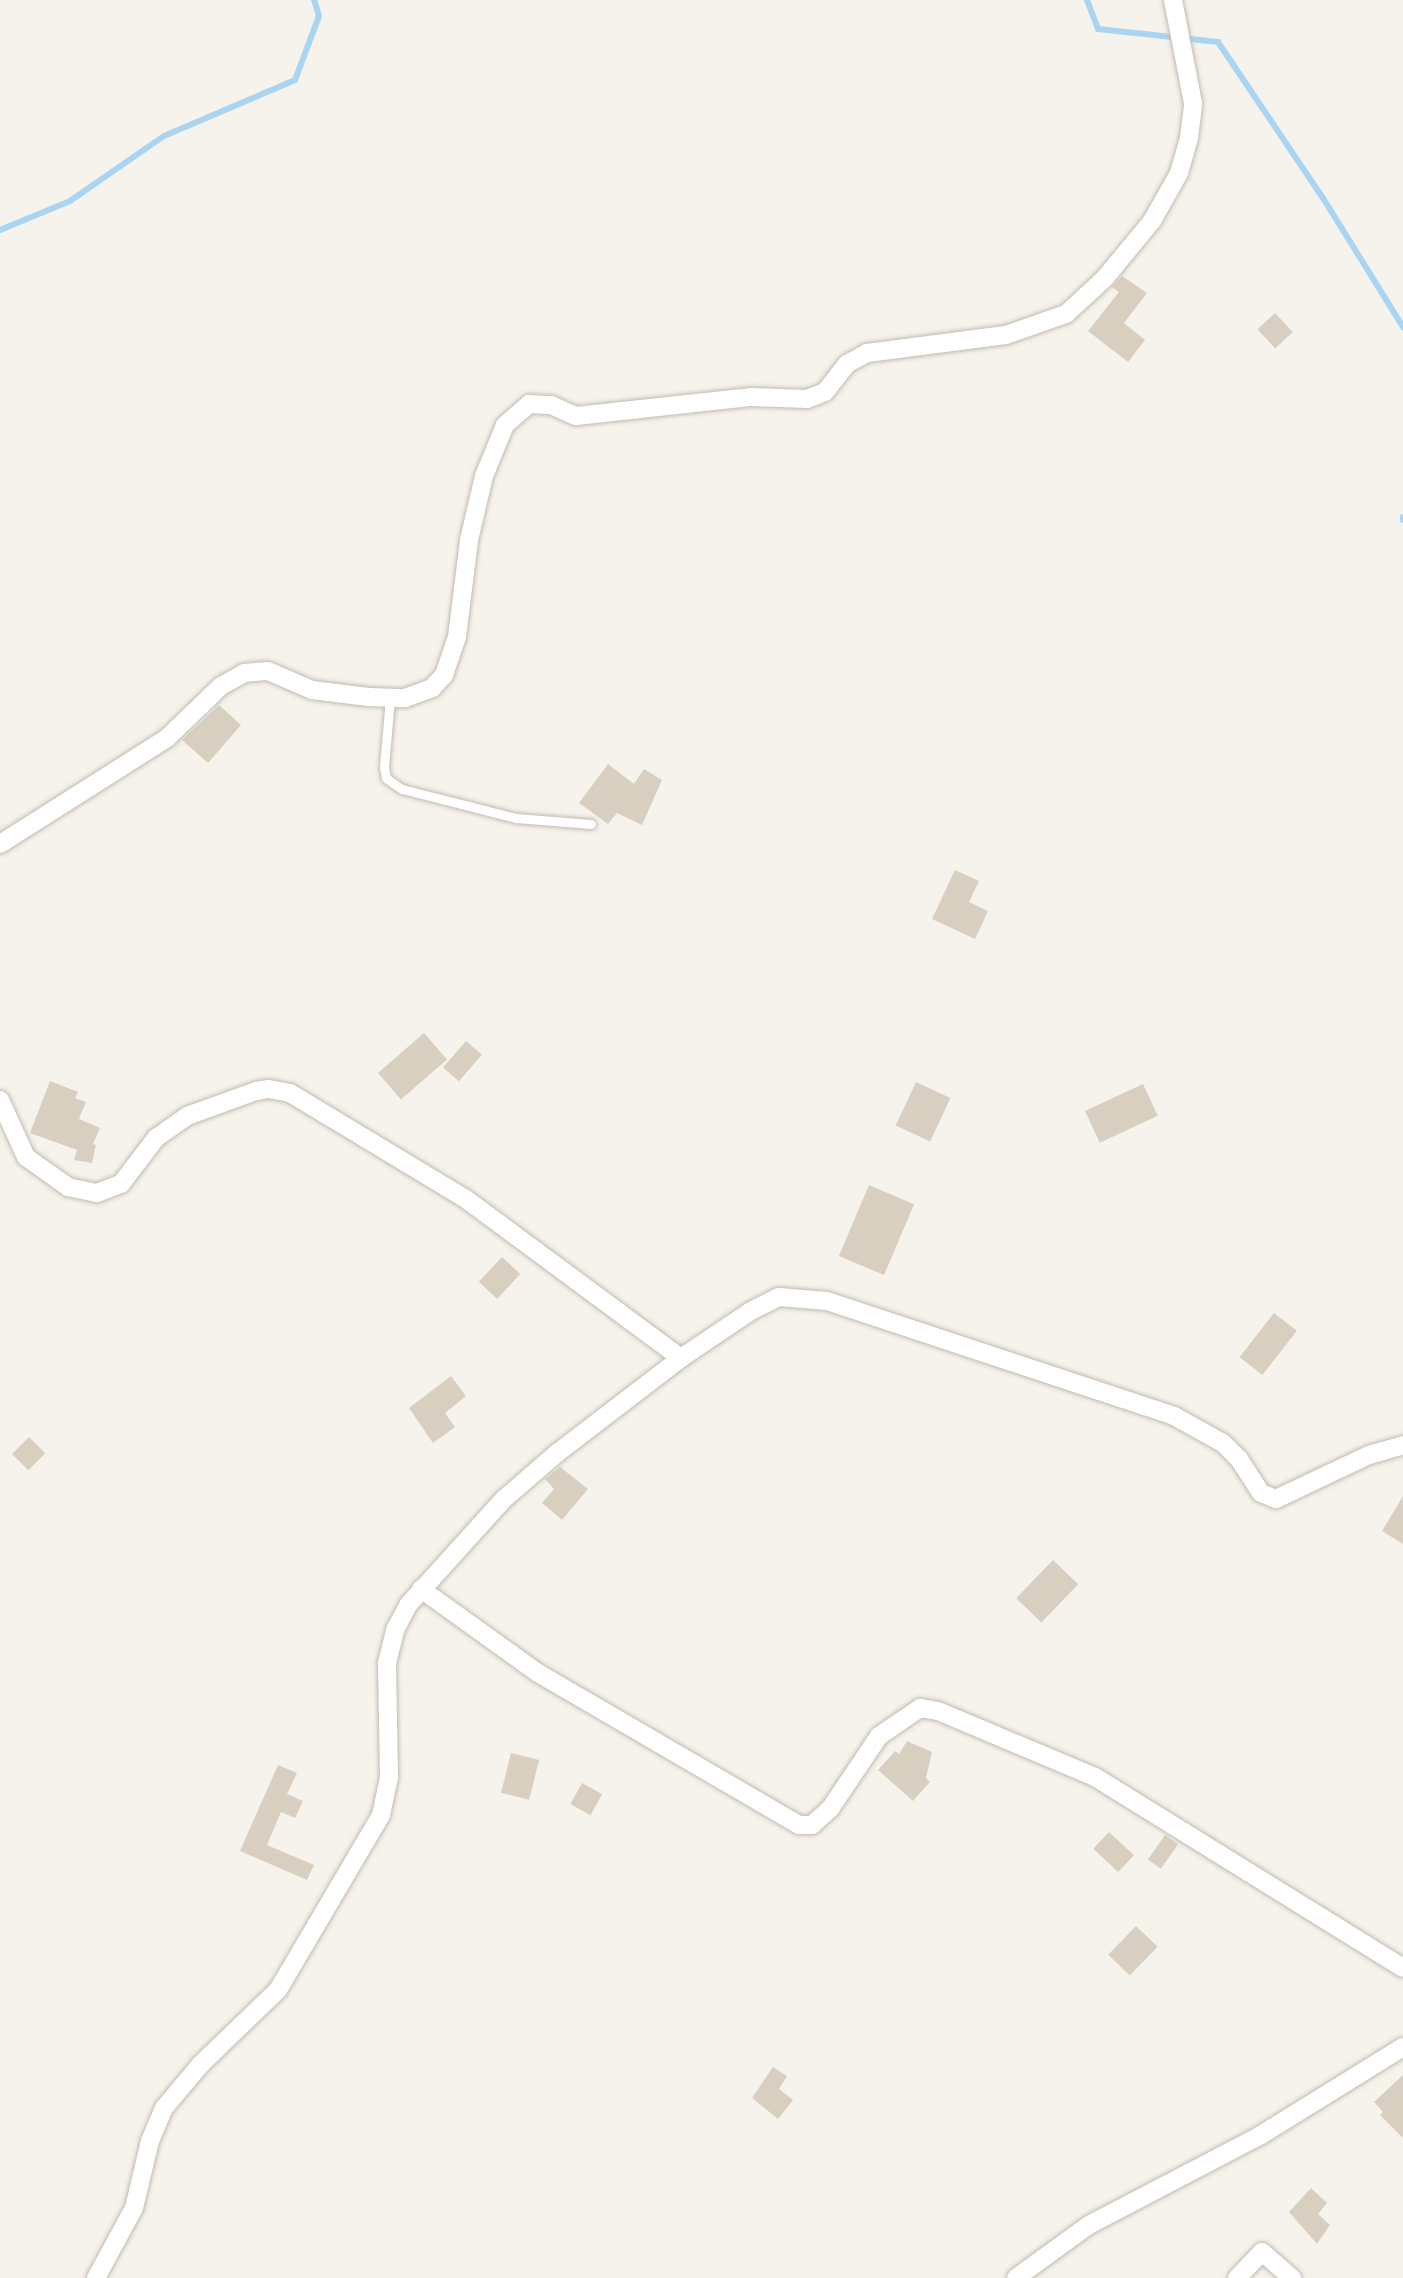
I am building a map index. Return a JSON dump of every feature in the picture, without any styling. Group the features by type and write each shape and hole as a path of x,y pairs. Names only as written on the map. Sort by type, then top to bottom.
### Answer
{"street":[{"path":"0,844 167,738 221,686 244,673 268,671 312,690 390,698 419,695 432,688 444,675 461,619 469,540 484,476 505,425 519,410 541,403 576,416 752,397 807,399 825,392 847,364 867,353 1006,335 1066,314 1127,253 1167,197 1189,138 1193,103 1173,7"},
{"path":"0,1100 26,1157 68,1187 97,1193 121,1184 156,1138 187,1116 256,1091 269,1089 290,1093 466,1199 681,1358"},
{"path":"96,2278 134,2208 150,2141 164,2108 201,2064 278,1990 381,1815 389,1777 387,1663 395,1630 421,1589 515,1490 556,1454 681,1358 766,1302 779,1297 810,1297 862,1310 1174,1416 1223,1443 1239,1459 1255,1486 1269,1498 1285,1497 1369,1455 1403,1445"},
{"path":"421,1589 538,1673 799,1825 812,1825 830,1809 879,1736 920,1708 938,1711 1095,1777 1403,1968"},
{"path":"1016,2278 1058,2245 1099,2220 1261,2135 1403,2047"},
{"path":"1237,2278 1262,2252 1292,2278"}],"lane":[{"path":"390,698 384,767 386,778 402,789 516,818 591,824"}],"building":[{"path":"1122,276 1147,293 1124,323 1145,340 1128,362 1088,331 1119,292 1112,287"},
{"path":"1275,313 1293,332 1275,348 1257,329"},
{"path":"219,705 241,725 208,763 182,740"},
{"path":"608,764 634,784 644,769 662,780 642,825 617,813 608,824 579,803"},
{"path":"955,870 979,881 969,902 988,911 975,939 932,919"},
{"path":"424,1033 447,1059 401,1099 378,1073"},
{"path":"466,1041 482,1055 459,1081 443,1067"},
{"path":"50,1081 78,1092 75,1098 86,1102 79,1119 100,1128 93,1144 96,1145 92,1163 74,1160 77,1150 30,1133"},
{"path":"916,1082 950,1098 930,1142 896,1126"},
{"path":"1143,1084 1158,1116 1100,1143 1085,1111"},
{"path":"869,1185 914,1204 884,1275 839,1256"},
{"path":"502,1257 520,1274 497,1299 479,1282"},
{"path":"1274,1313 1297,1331 1262,1375 1240,1357"},
{"path":"451,1376 466,1396 445,1413 455,1427 433,1443 409,1408"},
{"path":"29,1437 45,1453 28,1470 12,1454"},
{"path":"560,1467 588,1489 562,1520 542,1503 554,1489 545,1479"},
{"path":"1403,1496 1403,1544 1382,1531"},
{"path":"1053,1560 1078,1584 1041,1622 1016,1598"},
{"path":"907,1741 932,1752 926,1778 930,1782 913,1801 878,1770 895,1751 899,1754"},
{"path":"511,1753 539,1760 529,1800 501,1793"},
{"path":"278,1765 297,1773 287,1794 303,1801 295,1818 281,1812 267,1845 314,1865 307,1880 240,1851"},
{"path":"582,1783 602,1794 590,1815 570,1804"},
{"path":"1109,1832 1134,1855 1118,1872 1093,1849"},
{"path":"1165,1835 1178,1844 1161,1869 1148,1860"},
{"path":"1136,1926 1158,1947 1130,1976 1108,1955"},
{"path":"773,2067 787,2076 779,2089 793,2100 778,2119 752,2098"},
{"path":"1403,2075 1403,2138 1380,2115 1383,2112 1374,2102"},
{"path":"1311,2188 1327,2203 1318,2214 1330,2225 1317,2244 1289,2212"}],"waterway":[{"path":"0,230 70,201 164,136 295,80 319,16 314,0"},
{"path":"1087,0 1098,29 1218,42 1323,198 1403,327"}]}
